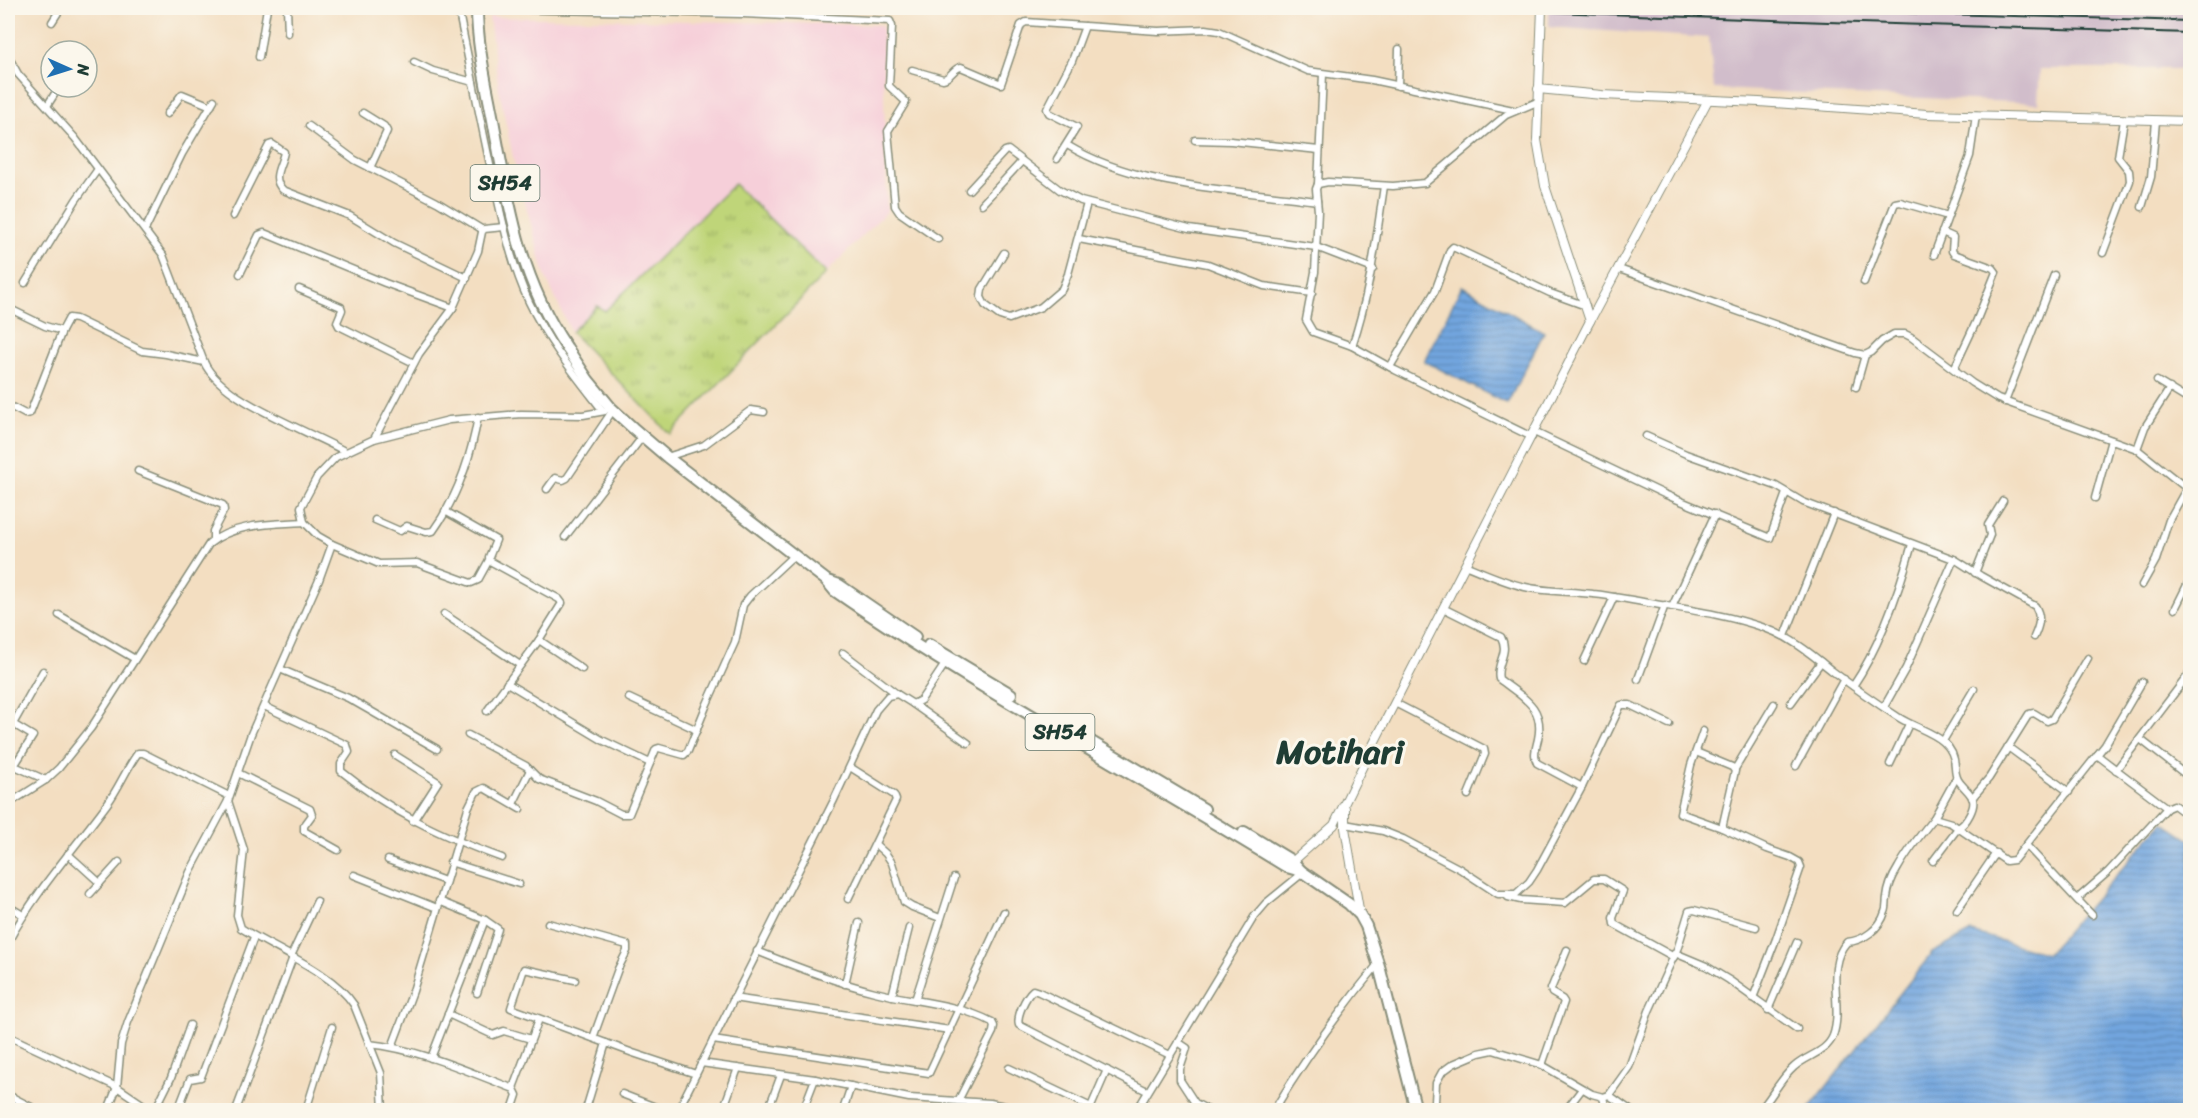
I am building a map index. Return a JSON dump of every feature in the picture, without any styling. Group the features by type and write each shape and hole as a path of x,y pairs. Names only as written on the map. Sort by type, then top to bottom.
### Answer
{"main road":[{"name":"SH54","path":"477,8 483,62 517,241 532,286 555,332 609,410 826,580 835,591 945,664 1290,864"},
{"name":"SH54","path":"826,580 839,585 924,642 1290,864 1349,904 1360,915 1366,926 1416,1110"}],"street":[{"path":"52,22 61,8"},
{"path":"259,57 267,8"},
{"path":"287,8 288,33"},
{"path":"609,410 562,358 529,303 517,274 504,227 458,8 743,14 890,21 892,26 889,86 906,102 888,131 895,206 898,212 938,238"},
{"path":"1542,8 1537,140 1545,186 1590,321"},
{"path":"912,70 943,79 961,67 1001,84 1024,22 1158,32 1206,29 1219,31 1294,67 1323,75 1361,78 1513,110"},
{"path":"1057,159 1077,126 1049,113 1047,108 1072,60 1085,26"},
{"path":"1398,86 1399,49"},
{"path":"8,56 9,65 75,138 145,230 168,265 204,363 212,376 231,391 273,417 346,452"},
{"path":"414,62 433,71 473,82"},
{"path":"1323,75 1316,247 1312,293 1306,320 1310,329 1320,335 1352,346 1390,367 1664,494 1770,538 1786,493"},
{"path":"1538,89 1602,95 1976,115 2190,122"},
{"path":"145,230 182,154 213,103 183,93 167,114"},
{"path":"47,106 51,99"},
{"path":"1290,864 1335,825 1345,807 1465,564 1590,321 1708,100"},
{"path":"1318,184 1328,182 1384,186 1418,185 1432,179 1513,110 1537,102"},
{"path":"363,113 387,130 370,168"},
{"path":"1934,255 1970,156 1976,115"},
{"path":"2103,253 2130,181 2129,171 2118,157 2124,120"},
{"path":"2142,207 2151,177 2156,121"},
{"path":"309,126 326,136 345,154 437,202 483,230 504,227"},
{"path":"1195,141 1231,141 1319,150"},
{"path":"233,216 272,144 284,152 276,179 277,184 283,190 350,216 394,243 467,278"},
{"path":"1067,145 1108,166 1148,177 1317,201"},
{"path":"969,190 1005,151 1010,151 1060,190 1088,203 1189,229 1316,247 1372,269"},
{"path":"982,204 1022,161"},
{"path":"25,283 76,200 98,169"},
{"path":"1352,346 1361,321 1372,269 1384,186"},
{"path":"1864,282 1895,203 1900,202 1948,216"},
{"path":"1004,253 982,289 981,297 985,305 1000,316 1009,319 1041,307 1062,289 1088,203"},
{"path":"374,439 414,363 435,330 453,308 478,251 483,230"},
{"path":"1942,232 1953,237 1954,254 1993,268 1996,272 1954,369"},
{"path":"240,274 259,235 264,233 385,283 453,308"},
{"path":"1078,239 1208,264 1264,285 1312,293"},
{"path":"1390,367 1430,299 1453,247 1550,293 1586,307"},
{"path":"1619,269 1856,353 1871,352 1888,337 1905,334 1921,343 1972,383 2005,402 2137,449 2189,490"},
{"path":"2005,402 2054,275"},
{"path":"299,289 341,307 342,312 337,323 339,326 414,363"},
{"path":"8,308 45,326 62,331"},
{"path":"8,405 25,414 30,413 62,331 68,320 74,318 142,351 204,363"},
{"path":"1856,387 1865,354"},
{"path":"2157,381 2190,401"},
{"path":"2137,449 2145,427 2170,388"},
{"path":"445,511 496,540 489,560 478,580 471,583 417,563 379,564 332,544 318,536 304,522 301,507 317,477 336,457 374,439 449,420 521,414 583,415 609,410"},
{"path":"547,489 555,478 565,479 609,410"},
{"path":"667,457 704,446 751,410 764,412"},
{"path":"375,520 400,531 408,526 431,532 460,481 471,452 478,417"},
{"path":"565,537 643,436"},
{"path":"1646,436 1686,454 1776,486 1803,502 1954,559 2036,606 2040,617 2039,627 2034,637"},
{"path":"2095,498 2111,440"},
{"path":"138,471 223,505 224,510 213,531 213,540"},
{"path":"2142,585 2156,560 2169,520 2189,490 2190,482"},
{"path":"1975,573 1990,534 1989,525 2003,501"},
{"path":"1785,636 1834,513"},
{"path":"1638,679 1669,606 1715,514"},
{"path":"8,804 46,780 59,768 91,728 202,553 213,540 247,528 304,522"},
{"path":"1853,686 1863,670 1893,603 1912,543"},
{"path":"108,1110 117,1087 121,1044 134,1006 190,872 229,798 264,706 319,580 332,544"},
{"path":"468,735 530,770 539,779 591,798 627,815 632,810 654,751 658,748 687,754 735,642 743,605 794,555"},
{"path":"1884,707 1906,668 1954,559"},
{"path":"487,711 561,607 561,601 489,560"},
{"path":"1465,564 1523,586 1715,613 1785,636 1909,724 1950,746 1955,756 1956,778 1934,818 1898,868 1887,897 1886,911 1882,919 1866,936 1847,942 1841,948 1836,979 1836,1021 1832,1038 1823,1049 1805,1059 1789,1072 1760,1110"},
{"path":"2175,609 2190,579"},
{"path":"1584,661 1614,597"},
{"path":"1443,608 1501,638 1505,648 1497,672 1499,679 1519,692 1539,718 1540,727 1535,756 1537,763 1582,787"},
{"path":"444,614 520,665"},
{"path":"59,615 135,659"},
{"path":"538,640 582,669"},
{"path":"843,653 897,694 968,742"},
{"path":"1972,798 1989,778 2031,713 2036,713 2047,721 2052,719 2088,658"},
{"path":"1791,703 1821,662"},
{"path":"913,704 921,700 945,664"},
{"path":"280,669 348,698 437,749"},
{"path":"43,670 10,722 33,736 11,765 46,780"},
{"path":"2116,770 2189,674"},
{"path":"1796,766 1844,679"},
{"path":"1934,818 1958,828 2010,862 2097,755 2142,682"},
{"path":"507,683 602,740 650,763"},
{"path":"1943,741 1974,689"},
{"path":"678,1110 850,767 876,710 888,696 897,694"},
{"path":"629,698 697,730"},
{"path":"1395,703 1484,749 1485,754 1468,795"},
{"path":"1722,828 1736,776 1734,769 1774,704"},
{"path":"1345,824 1383,831 1403,839 1460,869 1498,894 1516,894 1529,882 1582,787 1621,705 1630,705 1669,724"},
{"path":"264,706 347,745 349,752 341,764 341,771 412,821 458,842 502,858"},
{"path":"1890,764 1909,724"},
{"path":"1703,731 1680,813 1790,857 1801,867 1753,998"},
{"path":"2140,739 2190,778"},
{"path":"2008,747 2069,792"},
{"path":"1696,752 1734,769"},
{"path":"8,942 23,915 108,802 138,753 143,753 229,798 244,850 237,915 240,928 292,957 338,986 348,995 381,1073 383,1110"},
{"path":"395,754 438,782 412,821"},
{"path":"2097,755 2166,808"},
{"path":"848,899 896,798 850,767"},
{"path":"513,804 530,770"},
{"path":"238,772 310,809 312,815 304,826 304,831 338,850"},
{"path":"1933,861 1968,818 1973,804 1972,798 1956,778"},
{"path":"392,1047 413,991 463,819 479,789 487,789 520,809"},
{"path":"2026,845 2092,915 2078,899 2108,872 2166,808 2174,805 2190,817"},
{"path":"1345,807 1345,824 1360,915"},
{"path":"875,844 892,863 904,902 940,918"},
{"path":"1957,910 1996,853"},
{"path":"68,854 100,883"},
{"path":"388,860 445,881"},
{"path":"90,894 118,862"},
{"path":"450,862 519,884"},
{"path":"1137,1110 1254,917 1266,903 1302,872"},
{"path":"354,874 485,920 496,927 498,932 477,993"},
{"path":"915,1000 954,878"},
{"path":"1505,895 1516,900 1565,903 1594,879 1604,879 1623,891 1613,918 1614,924 1675,955 1706,966 1797,1029"},
{"path":"236,1110 292,957 317,901"},
{"path":"8,906 23,915"},
{"path":"1606,1110 1606,1096 1629,1067 1649,1011 1675,955 1690,910 1756,927"},
{"path":"713,1040 927,1073 931,1070 1004,912"},
{"path":"431,1058 485,920"},
{"path":"548,923 627,945 627,951 618,969 593,1038"},
{"path":"845,984 859,923"},
{"path":"892,996 909,928"},
{"path":"178,1110 189,1080 201,1077 254,937"},
{"path":"1768,1010 1797,942"},
{"path":"1542,1065 1564,1002 1552,993 1551,989 1567,950"},
{"path":"757,951 845,984 959,1009 989,1021 994,1026 958,1101"},
{"path":"1274,1110 1351,998 1378,964"},
{"path":"574,980 524,970 511,1008 696,1074"},
{"path":"1148,1091 1019,1025 1018,1018 1031,991 1040,992 1170,1055"},
{"path":"733,998 950,1030"},
{"path":"448,1014 493,1035 502,1030 531,1039"},
{"path":"513,1088 538,1019"},
{"path":"8,1036 117,1087 153,1110 171,1078 190,1025"},
{"path":"306,1110 332,1027"},
{"path":"1178,1042 1186,1048 1179,1069 1180,1080 1195,1103 1208,1110"},
{"path":"586,1109 606,1043"},
{"path":"369,1044 392,1047 431,1058 513,1088 518,1093 512,1110"},
{"path":"1431,1110 1436,1102 1436,1083 1442,1072 1453,1064 1487,1050 1499,1050 1542,1065 1582,1089 1592,1094 1606,1096 1630,1110"},
{"path":"701,1063 851,1086 909,1098 990,1103 1024,1110"},
{"path":"723,1110 738,1068"},
{"path":"1009,1068 1090,1109 1107,1070"},
{"path":"768,1110 781,1075"},
{"path":"803,1110 814,1080"},
{"path":"843,1110 851,1086"},
{"path":"1566,1110 1582,1089"},
{"path":"621,1094 663,1110"},
{"path":"8,1095 36,1110"},
{"path":"986,1110 990,1103"}],"shaded area":[{"path":"1549,8 2190,8 2190,69 2040,69 2038,103 1714,89 1709,38 1549,27"},
{"path":"489,17 882,25 887,211 826,273 734,184 605,311 597,306 571,332 545,276 514,162 499,90"}],"green space":[{"path":"734,184 826,273 670,434 571,332 597,306 605,311"}],"water":[{"path":"1462,286 1544,332 1507,404 1424,361"},
{"path":"2163,822 2190,840 2190,1110 1808,1110 1932,953 1971,932 2047,954"}],"railway":[{"path":"1444,8 2190,33"},
{"path":"1728,8 2190,21"}],"district":[{"name":"Motihari","path":"1340,751"}]}
